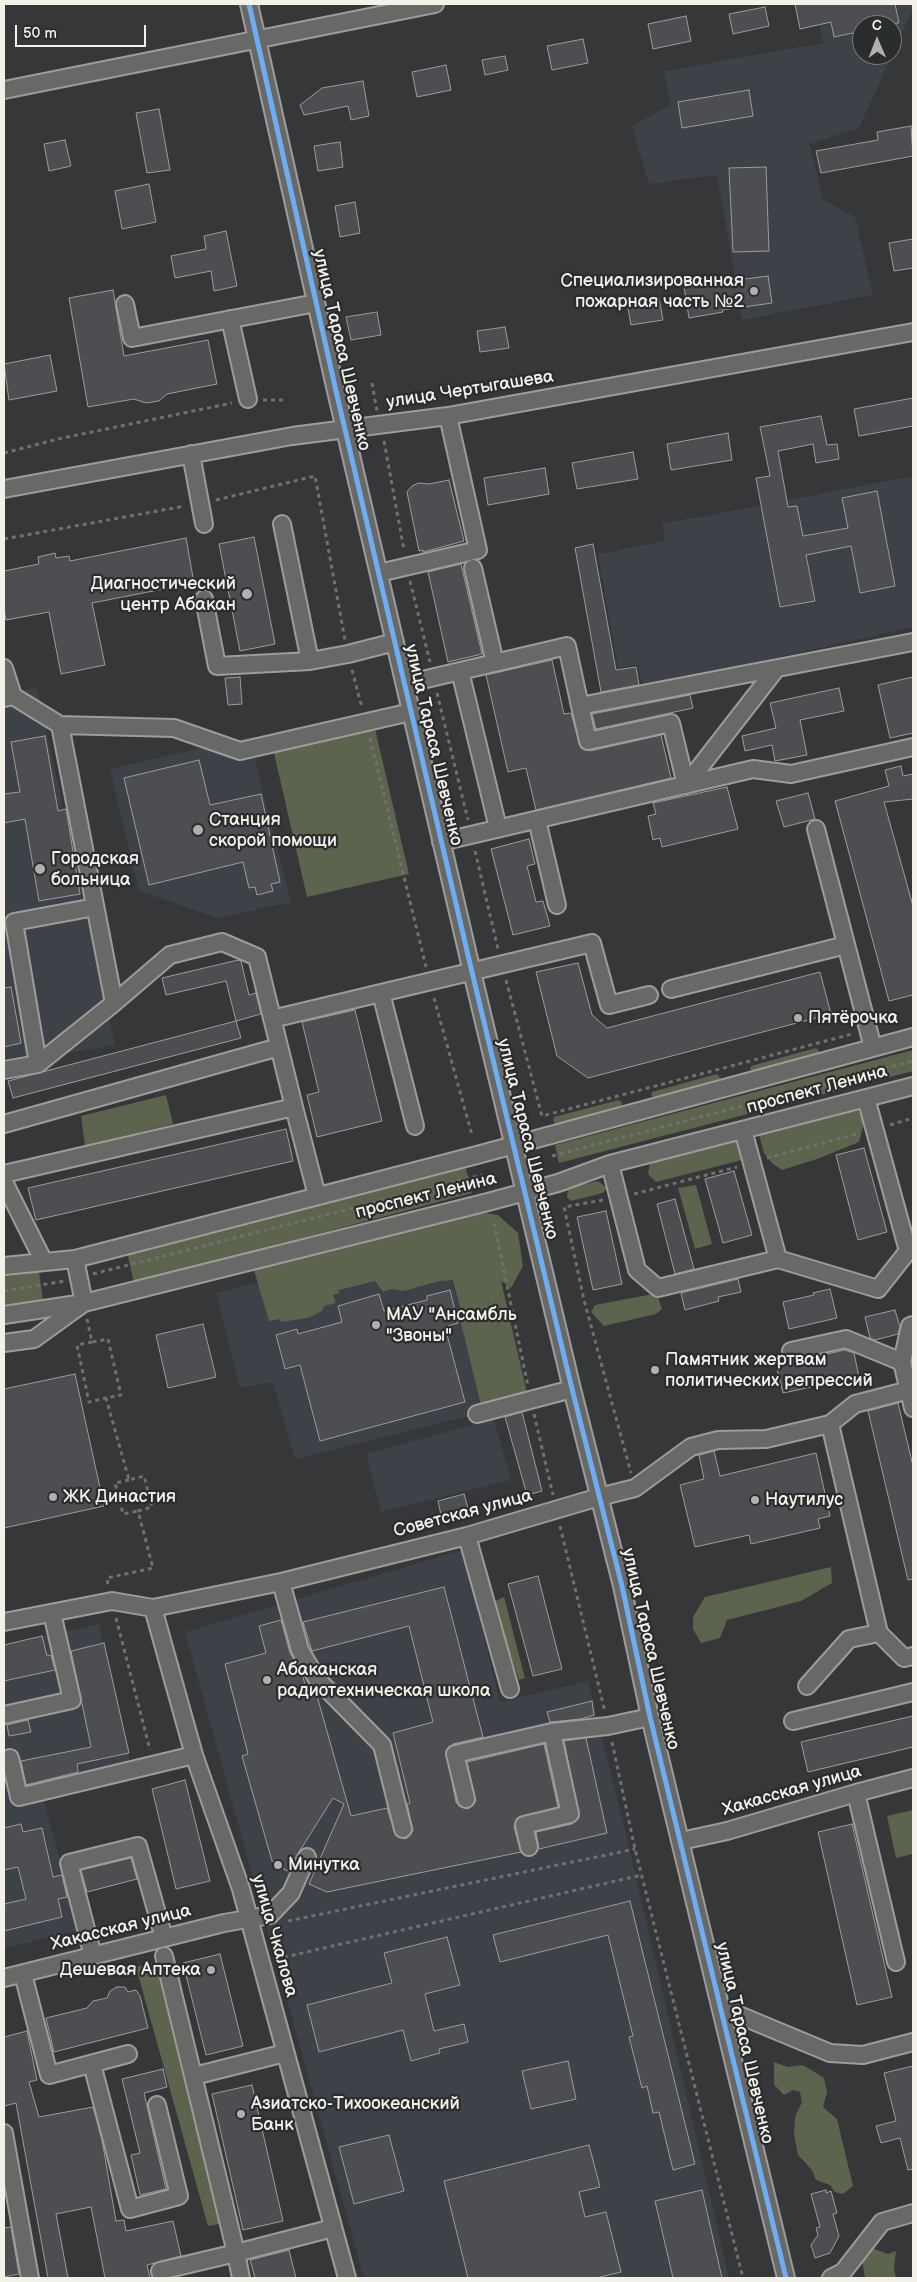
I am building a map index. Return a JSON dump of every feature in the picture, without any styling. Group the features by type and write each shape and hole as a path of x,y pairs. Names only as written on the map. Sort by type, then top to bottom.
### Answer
{"street":[{"name":"улица Тараса Шевченко","path":"249,4 441,842 572,1389 622,1586 650,1717 786,2278"},
{"path":"4,90 435,4"},
{"path":"126,304 132,338 316,303"},
{"path":"230,319 248,400"},
{"name":"улица Чертыгашева","path":"4,489 191,454 345,428 448,416 913,332"},
{"path":"379,573 478,550 448,416"},
{"path":"191,454 204,524"},
{"path":"282,524 310,661"},
{"path":"474,568 495,663"},
{"path":"204,599 217,666 310,661 395,642"},
{"path":"580,706 913,642"},
{"path":"405,684 567,646 588,741 671,723 686,785"},
{"path":"4,668 8,697 60,725 174,728 240,751 411,712"},
{"path":"686,785 776,668"},
{"path":"460,671 498,828"},
{"path":"60,725 114,1003"},
{"path":"441,842 754,769 791,774 913,747"},
{"path":"537,820 558,905"},
{"path":"816,829 873,1048"},
{"path":"38,1064 14,922 95,907"},
{"path":"4,1070 38,1064 170,955 222,942 257,957 317,1196"},
{"path":"272,1019 592,943 609,1005 649,995"},
{"path":"671,989 846,945"},
{"path":"381,993 415,1126"},
{"name":"проспект Ленина","path":"4,1266 75,1259 515,1145 913,1038"},
{"path":"4,1124 279,1047"},
{"name":"проспект Ленина","path":"4,1315 84,1303 558,1183 610,1164 913,1086"},
{"path":"610,1164 637,1270 658,1288 778,1259 878,1288 908,1251 866,1098"},
{"path":"4,1174 294,1107"},
{"path":"743,1130 778,1259"},
{"path":"4,1182 44,1262"},
{"path":"4,1343 34,1339 60,1318 84,1303 75,1259"},
{"path":"913,1326 910,1326 902,1362 911,1390 913,1408"},
{"path":"791,1351 846,1339 902,1362"},
{"path":"476,1414 572,1389"},
{"name":"Советская улица","path":"4,1622 112,1601 153,1608 282,1582 467,1536 636,1488 691,1447 718,1440 766,1439 830,1424 855,1404 911,1390"},
{"path":"830,1424 879,1633 904,1658 913,1656"},
{"path":"467,1536 510,1689"},
{"path":"282,1582 300,1650 317,1679 382,1745 403,1829"},
{"name":"улица Чкалова","path":"153,1608 194,1755 241,1889 347,2278"},
{"path":"4,1715 72,1700 52,1613"},
{"path":"807,1686 849,1640 879,1633"},
{"path":"793,1721 913,1692"},
{"path":"466,1799 455,1754 552,1732 608,1726 650,1717"},
{"path":"529,1848 524,1825 570,1814 552,1732"},
{"path":"10,1758 19,1797 194,1755"},
{"name":"Хакасская улица","path":"681,1841 727,1831 913,1778"},
{"path":"856,1793 896,1962"},
{"path":"93,1956 69,1863 138,1846 164,1938"},
{"name":"Хакасская улица","path":"4,1978 248,1917 270,1914 291,1893 307,1857"},
{"path":"164,1956 241,2278"},
{"path":"23,1974 49,2075 128,2054"},
{"path":"722,2008 830,2053 863,2054 913,2042"},
{"path":"194,2076 285,2053"},
{"path":"92,2064 130,2209 179,2196 157,2105"},
{"path":"4,2133 30,2278"},
{"path":"831,2278 843,2272 882,2222 913,2213"},
{"path":"162,2278 160,2271 333,2228"}],"path":[{"path":"4,453 58,438 248,400 285,400"},
{"path":"389,461 407,566 502,964 542,1116 868,1030"},
{"path":"4,540 200,504 315,476 348,654 429,981 472,1135"},
{"path":"552,1156 913,1061"},
{"path":"4,1291 38,1287 78,1278 482,1175"},
{"path":"564,1207 584,1300 636,1488"},
{"path":"494,1223 530,1399 608,1726 635,1849 743,2278"},
{"path":"60,1318 86,1314 92,1342"},
{"path":"108,1339 120,1395 89,1402 77,1345 92,1342 108,1339"},
{"path":"106,1398 129,1480"},
{"path":"144,1476 152,1507 138,1511 123,1514 115,1483 144,1476"},
{"path":"138,1511 153,1568 107,1578 154,1765"},
{"path":"282,1922 635,1849"},
{"path":"261,1964 270,1960 642,1875"}],"shaded area":[{"path":"816,4 913,4 913,9 902,33 902,15 852,15 852,65 888,65 859,128 810,144 822,199 855,217 873,295 742,320 717,175 649,184 632,126 670,105 664,71 823,43"},
{"path":"913,476 913,627 686,678 642,684 638,665 618,668 598,554 665,541 662,524"},
{"name":"Городская больница","path":"37,688 115,1045 4,1064 4,693"},
{"name":"Станция скорой помощи","path":"249,737 291,902 218,918 139,891 110,769"},
{"path":"473,1230 517,1404 295,1459 273,1382 240,1388 216,1293"},
{"path":"494,1419 511,1480 381,1512 366,1454"},
{"path":"463,1550 500,1702 588,1681 626,1834 729,2278 364,2278 185,1632"},
{"path":"99,1624 134,1780 44,1801 79,1931 4,1948 4,1645"}],"green space":[{"path":"375,729 409,874 307,897 274,753"},
{"path":"816,1048 819,1051 818,1055 753,1072 750,1069 751,1066"},
{"path":"913,1050 913,1071 559,1163 555,1145"},
{"path":"717,1074 720,1077 719,1081 654,1098 651,1095 652,1092"},
{"path":"166,1095 173,1124 85,1146 81,1116"},
{"path":"619,1100 622,1103 621,1106 556,1124 553,1121 554,1117"},
{"path":"855,1107 865,1119 859,1142 817,1159 782,1170 772,1163 764,1153 758,1131"},
{"path":"738,1140 743,1150 742,1160 656,1182 648,1174 650,1162"},
{"path":"465,1165 472,1193 134,1283 127,1252"},
{"path":"598,1181 607,1188 603,1193 571,1201 567,1197 568,1188"},
{"path":"696,1185 712,1244 695,1249 678,1188"},
{"path":"485,1213 498,1215 518,1233 523,1266 511,1288 501,1281 527,1393 481,1405 460,1319 463,1318 453,1280 440,1281 403,1291 392,1289 383,1292 375,1281 339,1290 339,1293 333,1295 336,1303 324,1306 322,1311 308,1318 281,1322 279,1319 269,1321 254,1270 316,1252 322,1253 372,1241 375,1236"},
{"path":"38,1265 43,1300 4,1305 4,1269"},
{"path":"653,1294 658,1297 662,1309 656,1314 604,1326 591,1312 595,1305"},
{"path":"831,1567 832,1583 801,1601 727,1620 720,1638 701,1643 693,1629 693,1617 705,1597"},
{"path":"504,1597 525,1678 519,1680 493,1602"},
{"path":"913,1810 913,1854 896,1858 887,1816"},
{"path":"158,1962 219,2224 208,2226 136,1967"},
{"path":"774,2062 788,2067 803,2065 824,2078 827,2092 823,2107 837,2119 853,2186 843,2194 835,2192 830,2185 816,2180 812,2170 798,2155 794,2134 795,2117 802,2102 800,2092 793,2090 784,2095 774,2085"},
{"path":"872,2248 888,2254 896,2251 894,2268 896,2278 865,2278 862,2259"}],"building":[{"path":"795,4 895,4 897,15 852,15 852,33 834,37 831,22 800,29"},
{"path":"765,7 769,26 733,34 729,14"},
{"path":"686,16 691,41 653,49 648,24"},
{"path":"583,39 588,63 552,70 547,46"},
{"path":"505,56 508,70 485,75 482,60"},
{"path":"446,65 451,90 417,97 412,72"},
{"path":"363,81 369,116 351,120 348,106 304,115 300,105 322,88"},
{"path":"749,90 753,116 682,128 678,102"},
{"path":"159,109 170,170 147,173 136,113"},
{"path":"911,126 913,156 821,173 816,151 878,140 877,132"},
{"path":"65,140 71,166 49,171 44,144"},
{"path":"340,142 343,167 318,171 314,146"},
{"path":"766,167 769,251 733,252 729,168"},
{"path":"149,184 156,222 122,229 115,191"},
{"path":"355,202 360,233 340,237 335,206"},
{"path":"226,231 237,286 214,291 211,271 175,278 171,256 206,249 204,236"},
{"path":"913,239 913,268 894,271 889,243"},
{"path":"768,276 772,303 722,310 723,312 689,318 684,287"},
{"path":"113,290 124,356 208,340 217,384 167,394 159,401 146,403 134,399 88,407 69,298"},
{"path":"659,298 663,320 631,325 627,303"},
{"path":"377,312 381,335 351,340 346,317"},
{"path":"505,327 509,348 480,352 477,331"},
{"path":"50,355 57,391 9,400 4,364"},
{"path":"913,398 913,426 859,436 854,409"},
{"path":"821,416 827,445 837,444 839,459 816,463 813,444 778,451 788,507 797,506 803,536 848,528 842,498 877,491 895,586 860,593 851,546 806,555 815,601 780,607 756,478 770,476 760,427"},
{"path":"728,433 732,460 671,470 667,444"},
{"path":"633,452 638,479 577,489 572,463"},
{"path":"545,468 549,494 488,505 484,478"},
{"path":"449,480 464,541 423,552 423,550 419,551 407,492 412,486 419,483 429,484"},
{"name":"Диагностический центр Абакан","path":"254,537 275,644 240,651 219,544"},
{"path":"186,538 194,583 92,603 105,665 61,674 49,612 6,620 4,609 4,571 39,564 38,557 55,553 56,558 69,556 70,561"},
{"path":"593,544 616,670 636,667 639,685 601,692 575,548"},
{"path":"461,564 482,654 448,662 428,572"},
{"path":"552,660 564,714 571,713 581,748 590,751 661,735 671,778 536,810 526,768 508,772 486,675"},
{"path":"240,677 242,704 228,705 225,678"},
{"path":"913,677 913,733 890,738 878,685"},
{"path":"839,688 844,711 800,720 807,755 775,761 772,745 745,751 742,736 776,728 770,703"},
{"path":"690,695 693,708 596,729 592,714"},
{"path":"45,736 58,811 66,809 80,894 39,901 25,819 4,823 4,794 20,792 11,742"},
{"path":"199,760 210,805 261,794 280,882 271,884 273,891 257,895 255,887 249,888 243,862 149,885 124,778"},
{"path":"901,766 903,776 913,774 913,799 884,802 913,906 913,995 889,1001 835,801 889,786 885,770"},
{"path":"727,787 738,829 662,847 660,838 653,840 648,816 656,814 653,803"},
{"path":"808,793 815,819 784,827 776,801"},
{"path":"529,839 535,864 527,866 536,902 543,901 550,926 513,935 491,849"},
{"path":"238,960 241,961 249,995 256,993 261,1014 236,1021 226,981 166,995 162,978"},
{"path":"578,963 592,1015 607,1028 820,972 831,1014 588,1078 557,1056 536,972"},
{"path":"11,987 21,1043 4,1047 4,988"},
{"path":"355,1010 382,1121 317,1137 307,1095 319,1092 302,1022"},
{"path":"236,1021 241,1038 13,1098 8,1081"},
{"path":"286,1129 293,1161 36,1220 28,1188"},
{"path":"864,1148 887,1232 858,1240 836,1155"},
{"path":"734,1171 752,1235 723,1243 705,1179"},
{"path":"675,1199 694,1269 675,1274 657,1204"},
{"path":"606,1211 622,1284 593,1290 577,1217"},
{"path":"738,1279 741,1292 718,1297 719,1301 685,1310 681,1293"},
{"path":"830,1289 837,1318 789,1329 783,1302 814,1295 813,1293"},
{"path":"450,1290 458,1323 445,1327 465,1402 320,1441 300,1365 285,1369 276,1335 297,1329 298,1334 342,1322 338,1306 379,1294 384,1311 427,1300 427,1296"},
{"path":"895,1310 900,1327 898,1334 875,1340 870,1338 865,1317"},
{"path":"203,1324 216,1377 168,1388 156,1335"},
{"path":"845,1350 854,1353 859,1377 783,1393 776,1365"},
{"path":"75,1374 104,1506 4,1528 4,1389"},
{"path":"898,1403 913,1466 913,1579 908,1580 868,1411"},
{"path":"522,1412 542,1491 527,1495 505,1417"},
{"name":"Наутилус","path":"714,1451 720,1476 816,1453 830,1516 818,1519 820,1528 751,1544 749,1535 695,1547 680,1485 704,1479 699,1455"},
{"path":"464,1494 468,1508 441,1515 438,1501"},
{"path":"538,1576 562,1669 533,1676 508,1584"},
{"path":"444,1587 483,1737 453,1744 446,1751 456,1802 459,1806 468,1809 476,1801 467,1762 544,1744 558,1807 517,1818 514,1827 521,1852 327,1892 309,1884 344,1804 333,1798 287,1871 272,1861 242,1756 248,1754 225,1664 266,1653 259,1626 281,1620 290,1653 302,1674 309,1698 317,1696 351,1816 387,1808 396,1836 406,1839 413,1831 407,1804 410,1803 393,1733 433,1722 409,1626 312,1651 303,1622"},
{"path":"42,1636 47,1656 51,1655 55,1670 4,1681 4,1645"},
{"path":"104,1643 129,1753 77,1764 78,1772 26,1785 21,1761 91,1747 71,1651"},
{"path":"592,1701 594,1715 581,1719 550,1722 547,1712"},
{"path":"913,1716 913,1747 808,1772 801,1742"},
{"path":"28,1720 31,1732 9,1736 7,1725"},
{"path":"586,1738 607,1833 539,1849 536,1832 572,1824 579,1817 564,1741"},
{"path":"185,1780 210,1881 176,1889 152,1789"},
{"path":"21,1824 23,1832 42,1828 53,1877 62,1875 67,1897 58,1899 62,1917 4,1931 4,1904 26,1899 18,1867 4,1870 4,1828"},
{"path":"852,1824 892,1997 857,2005 818,1832"},
{"path":"131,1858 137,1879 87,1892 81,1870"},
{"path":"630,1901 695,2164 673,2170 659,2112 653,2113 647,2086 642,2088 629,2037 633,2036 608,1935 500,1962 493,1935"},
{"path":"447,1937 460,1985 425,1994 434,2031 464,2024 468,2042 439,2049 440,2053 411,2061 403,2030 319,2052 307,2005 392,1983 384,1953"},
{"path":"220,1954 243,2046 206,2055 183,1963"},
{"path":"117,1987 125,1987 128,1992 136,1990 140,1996 148,2028 54,2052 46,2018 87,2008 93,2001 107,1998 110,1991"},
{"path":"27,2031 37,2080 29,2082 39,2117 93,2107 102,2140 116,2221 124,2220 126,2231 173,2221 181,2256 147,2265 150,2278 105,2278 91,2207 56,2214 68,2278 48,2278 16,2103 4,2106 4,2037"},
{"path":"568,2061 576,2099 531,2109 522,2071"},
{"path":"913,2066 913,2169 908,2170 900,2138 881,2143 876,2126 896,2121 884,2073"},
{"path":"163,2069 167,2087 144,2093 166,2189 140,2195 131,2155 140,2153 122,2079"},
{"path":"252,2085 283,2221 243,2230 212,2094"},
{"path":"389,2135 404,2191 354,2204 339,2147"},
{"path":"589,2145 600,2187 579,2192 585,2217 606,2212 621,2272 596,2278 468,2278 444,2181"},
{"path":"702,2190 722,2278 673,2278 655,2201"},
{"path":"826,2190 826,2193 831,2191 837,2213 833,2214 839,2236 830,2253 815,2258 811,2245 818,2235 816,2228 820,2227 811,2194"},
{"path":"11,2227 19,2274 4,2277 4,2228"},
{"path":"289,2250 296,2278 255,2278 250,2260"}],"cycle path":[{"path":"249,4 336,391 472,972 572,1389 622,1586 650,1717 786,2278"}],"place":[{"name":"Специализированная пожарная часть №2","path":"754,291"},
{"name":"Диагностический центр Абакан","path":"247,594"},
{"name":"Станция скорой помощи","path":"198,830"},
{"name":"Городская больница","path":"40,869"},
{"name":"Пятёрочка","path":"798,1018"},
{"name":"МАУ \"Ансамбль \"Звоны\"","path":"376,1325"},
{"name":"Памятник жертвам политических репрессий","path":"655,1370"},
{"name":"ЖК Династия","path":"53,1497"},
{"name":"Наутилус","path":"755,1500"},
{"name":"Абаканская радиотехническая школа","path":"267,1680"},
{"name":"Минутка","path":"278,1865"},
{"name":"Дешевая Аптека","path":"211,1970"},
{"name":"Азиатско-Тихоокеанский Банк","path":"241,2114"}]}
